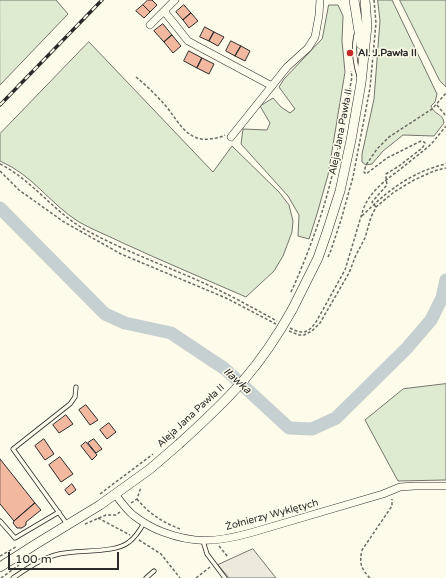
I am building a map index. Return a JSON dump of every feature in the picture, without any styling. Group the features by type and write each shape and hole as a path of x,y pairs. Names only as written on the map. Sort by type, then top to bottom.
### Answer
{"main road":[{"name":"Aleja Jana Pawła II","path":"354,0 364,58"},
{"name":"Aleja Jana Pawła II","path":"0,567 100,506 150,469 215,411 243,381 264,355 279,332 307,283 318,258 328,232 340,191 361,83 367,26 365,0"}],"street":[{"path":"150,25 175,0"},
{"path":"231,137 287,67 308,48 315,36 320,0"},
{"path":"164,11 188,41 272,86"},
{"name":"Żołnierzy Wyklętych","path":"115,494 129,511 144,523 174,536 189,540 203,541 233,538 390,492 400,487 446,486"}],"lane":[{"path":"359,27 355,42 355,62 361,83"},
{"path":"68,525 13,449 70,404 75,397 76,387"},
{"path":"0,521 15,538 59,512"},
{"path":"13,578 47,557 61,553 118,547 128,543 144,523"},
{"path":"203,541 207,554 225,578"},
{"path":"146,578 154,571"}],"path":[{"path":"290,293 302,267 322,211 334,165 352,77 351,70"},
{"path":"136,77 144,83 165,105 182,128 191,136 204,139 221,137 237,129"},
{"path":"376,208 372,203 372,200 387,185 386,174 399,166 423,147 425,145 424,142 421,141 387,158 366,174 364,172 366,165 377,149 389,137 432,109 446,93"},
{"path":"436,104 446,116"},
{"path":"286,326 296,331 305,332 316,322 345,270 365,204 371,195 386,180 428,147 446,126"},
{"path":"0,164 20,176 64,215 85,229 219,290 280,322"},
{"path":"361,218 388,191 405,180 431,168 446,164"},
{"path":"284,328 294,334 304,335 312,331 320,323 348,273 365,238 371,217 376,208 394,192 414,180 434,171 446,168"},
{"path":"0,171 19,190 64,222 121,254 226,298 278,325"},
{"path":"95,497 156,452"},
{"path":"370,578 362,568 360,558 362,550 392,506 390,492"},
{"path":"138,498 142,505 159,519 171,526 185,531"},
{"path":"98,518 134,537 161,554 180,578"},
{"path":"217,540 217,544 228,557"},
{"path":"0,556 10,549 20,545"},
{"path":"196,578 213,564"}],"green space":[{"path":"0,0 56,0 68,14 0,85"},
{"path":"378,0 392,0 437,94 435,102 431,106 442,118 444,123 434,136 403,135 383,151 372,164 366,165 362,162 362,154 374,99 380,21"},
{"path":"400,0 446,0 446,87 440,81"},
{"path":"329,5 338,5 343,16 342,41 345,72 328,175 309,239 298,236 299,215 288,196 241,144 243,129 267,130 270,123 260,106 273,98 281,107 290,113 295,109 279,87 284,79 322,39"},
{"path":"89,42 213,172 232,146 279,192 289,205 293,221 292,232 283,256 274,271 246,297 138,250 79,222 59,207 22,174 0,161 0,134"},
{"path":"446,384 446,480 398,481 365,420 403,389"}],"shaded area":[{"path":"253,549 276,578 229,578 218,565"}],"building":[{"path":"148,0 152,0 157,5 150,12 143,5"},
{"path":"143,5 150,12 144,18 136,11"},
{"path":"184,5 191,13 183,20 176,12"},
{"path":"191,13 198,21 189,28 183,20"},
{"path":"163,24 172,35 164,42 154,31"},
{"path":"205,27 214,32 209,41 200,37"},
{"path":"214,32 224,37 218,46 209,41"},
{"path":"172,35 181,46 173,53 164,42"},
{"path":"231,41 241,46 235,56 226,51"},
{"path":"241,46 250,51 245,61 235,56"},
{"path":"189,51 202,58 197,68 184,61"},
{"path":"202,58 214,64 209,74 197,68"},
{"path":"86,405 98,420 90,425 79,410"},
{"path":"66,415 73,424 59,433 53,425"},
{"path":"109,423 116,432 107,439 100,430"},
{"path":"44,439 54,454 45,460 35,446"},
{"path":"94,439 102,449 96,453 88,443"},
{"path":"86,442 97,455 92,460 81,446"},
{"path":"60,457 73,474 61,482 49,465"},
{"path":"0,459 35,503 14,521 0,504"},
{"path":"72,484 76,490 69,495 65,490"},
{"path":"35,503 41,510 26,522 26,525 22,528 17,528 13,523 14,521"}],"waterway":[{"name":"Iławka","path":"0,208 105,314 125,323 171,333 225,369 289,428 312,429 336,418 407,348 431,320 442,298 446,280"}],"railway":[{"path":"0,105 102,0"}],"place":[{"name":"Al. J.Pawła II","path":"350,53"}]}
